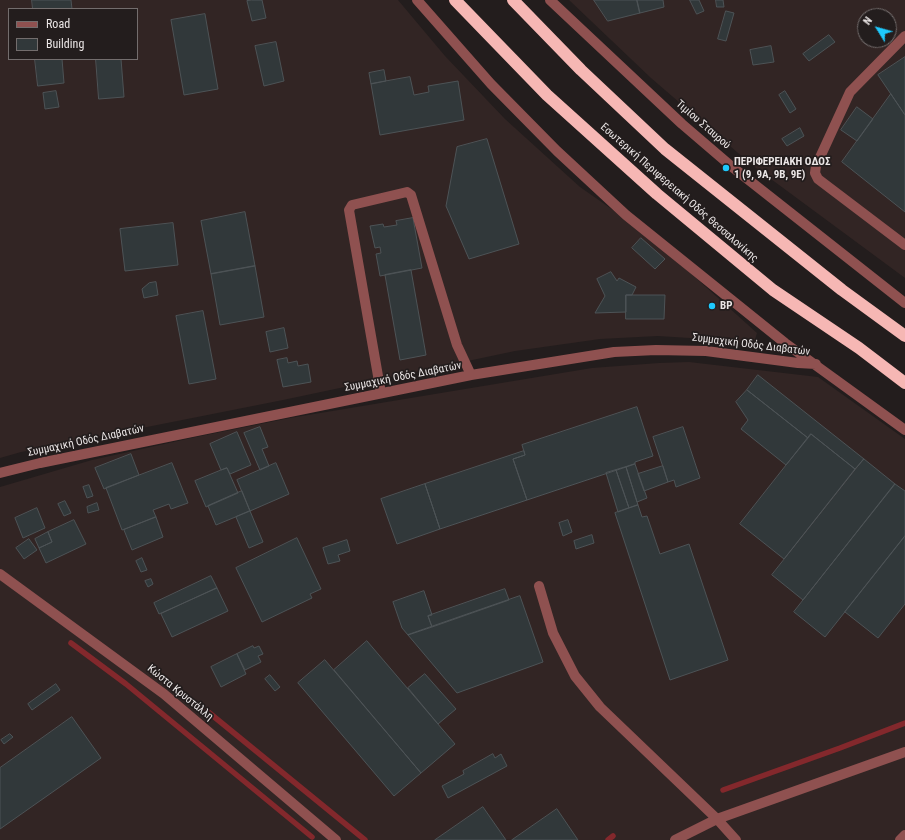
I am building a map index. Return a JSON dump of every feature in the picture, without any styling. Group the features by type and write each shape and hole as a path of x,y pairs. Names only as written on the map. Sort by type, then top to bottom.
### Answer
{"highway":[{"name":"Εσωτερική Περιφερειακή Οδός Θεσσαλονίκης","path":"455,0 547,95 657,194 773,290 859,348 905,383"},
{"path":"513,0 581,70 665,149 842,290 905,336"}],"street":[{"path":"417,0 491,84 557,151 626,215 785,343 905,430"},
{"name":"Τιμίου Σταυρού","path":"550,0 682,124 731,166 905,303"},
{"path":"905,36 850,92 816,166 815,173 818,179 905,245"},
{"path":"381,393 349,210 352,205 407,192 411,195 457,345 471,375"},
{"name":"Συμμαχική Οδός Διαβατών","path":"0,473 40,463 471,375 606,353 656,350 706,351 816,364"},
{"name":"Κώστα Κρυστάλλη","path":"0,574 164,694 334,839"},
{"path":"539,586 554,633 575,676 600,707 717,819 736,840"},
{"path":"675,840 717,819 905,752"},
{"path":"900,840 905,835"}],"shaded area":[{"path":"0,0 398,0 445,56 505,119 580,187 646,233 757,333 753,346 721,340 658,336 600,339 515,351 283,400 21,452 0,458"},
{"path":"569,0 905,0 905,278 752,165 651,78"},
{"path":"689,362 818,377 905,439 905,840 0,840 0,487 92,460 290,418 592,368"}],"building":[{"path":"32,0 71,0 72,8 33,8"},
{"path":"262,0 266,18 252,21 247,1"},
{"path":"594,0 637,0 640,13 608,21"},
{"path":"637,0 663,0 664,7 640,13"},
{"path":"690,0 699,0 704,11 697,14"},
{"path":"716,0 723,0 724,7 717,7"},
{"path":"726,11 734,13 726,41 718,39"},
{"path":"205,14 218,89 184,95 171,20"},
{"path":"829,35 835,42 809,61 803,54"},
{"path":"276,42 284,81 264,86 255,46"},
{"path":"771,46 774,62 753,65 750,50"},
{"path":"905,57 905,115 878,75"},
{"path":"35,60 62,60 64,83 38,86"},
{"path":"96,60 121,60 124,97 99,99"},
{"path":"384,70 386,81 371,84 369,73"},
{"path":"410,77 414,95 429,92 428,86 458,81 464,120 380,135 371,84"},
{"path":"56,91 59,107 45,109 43,93"},
{"path":"785,91 796,109 790,113 779,95"},
{"path":"891,94 905,115 905,212 842,162"},
{"path":"857,107 873,119 857,141 841,130"},
{"path":"800,128 804,136 787,146 782,139"},
{"path":"487,139 519,244 469,259 446,206 457,147"},
{"path":"245,212 255,266 211,274 201,221"},
{"path":"413,218 422,268 380,276 376,254 381,253 380,247 375,248 370,226 383,224 384,227 397,225 396,221"},
{"path":"173,223 178,265 125,271 120,229"},
{"path":"641,238 665,259 655,269 632,248"},
{"path":"255,266 264,317 220,325 211,274"},
{"path":"411,270 426,355 400,360 385,275"},
{"path":"611,272 617,281 619,278 636,287 632,295 626,295 626,312 595,313 605,296 597,279"},
{"path":"156,282 158,295 144,298 142,289 149,283"},
{"path":"626,295 665,295 664,319 626,319"},
{"path":"203,311 216,379 189,384 176,316"},
{"path":"284,328 288,348 270,352 266,332"},
{"path":"287,358 288,363 297,361 298,366 308,364 311,382 283,387 277,360"},
{"path":"758,375 864,459 855,469 811,434 808,438 747,390"},
{"path":"747,390 808,438 786,465 741,429 748,420 736,402"},
{"path":"637,407 653,456 635,462 635,464 527,500 513,459 525,455 522,445"},
{"path":"260,427 268,447 262,449 269,466 260,470 244,433"},
{"path":"683,427 700,478 676,487 674,480 668,482 653,437"},
{"path":"237,432 251,465 230,474 227,468 221,470 210,444"},
{"path":"811,434 855,469 784,559 740,524"},
{"path":"524,451 525,455 513,459 527,500 440,529 425,484"},
{"path":"131,454 139,475 104,489 95,468"},
{"path":"864,459 895,484 803,600 772,575"},
{"path":"172,463 188,503 171,509 169,504 153,510 156,517 122,530 106,488"},
{"path":"276,463 289,494 250,511 237,480"},
{"path":"635,464 647,498 637,502 626,467"},
{"path":"663,466 668,482 644,491 638,474"},
{"path":"626,467 638,505 629,508 616,470"},
{"path":"227,468 238,493 206,507 195,481"},
{"path":"616,470 629,508 618,512 606,473"},
{"path":"425,484 440,529 397,544 381,499"},
{"path":"895,484 905,491 905,536 825,637 794,612"},
{"path":"89,485 93,496 87,498 83,487"},
{"path":"242,491 250,511 216,525 208,506"},
{"path":"65,501 71,513 64,516 58,504"},
{"path":"97,503 99,510 88,513 87,507"},
{"path":"638,505 642,517 647,516 660,554 689,544 728,660 670,680 615,513"},
{"path":"37,508 45,528 23,538 15,518"},
{"path":"250,511 263,542 249,548 236,517"},
{"path":"156,517 163,537 132,550 124,530"},
{"path":"74,520 86,544 46,563 39,548 52,542 48,532"},
{"path":"568,520 572,532 563,536 559,523"},
{"path":"48,532 52,542 39,548 35,539"},
{"path":"592,535 594,543 576,549 574,541"},
{"path":"905,536 905,604 878,638 845,612"},
{"path":"297,538 321,589 310,594 312,598 262,622 236,568"},
{"path":"29,539 37,550 24,559 16,548"},
{"path":"347,540 350,551 338,555 340,561 328,564 323,548"},
{"path":"142,558 147,570 141,572 136,561"},
{"path":"211,576 217,588 159,614 154,603"},
{"path":"151,579 153,584 148,587 145,581"},
{"path":"217,588 228,611 172,637 161,614"},
{"path":"505,589 509,600 432,627 428,616"},
{"path":"424,591 432,615 428,616 432,627 408,635 402,628 393,602"},
{"path":"520,596 543,662 457,693 408,635"},
{"path":"367,641 455,744 421,773 334,670"},
{"path":"253,646 254,648 259,646 263,654 258,656 261,662 245,670 237,654"},
{"path":"237,654 246,674 221,687 211,667"},
{"path":"325,660 421,773 394,796 298,683"},
{"path":"425,674 456,709 438,724 408,688"},
{"path":"270,675 280,687 275,691 265,679"},
{"path":"56,684 60,690 32,710 28,704"},
{"path":"72,717 101,758 0,829 0,768"},
{"path":"10,734 13,737 4,744 1,740"},
{"path":"493,754 495,758 501,754 507,766 448,798 442,786 464,774 463,771"},
{"path":"483,807 506,840 435,840"},
{"path":"557,809 578,840 512,840"}],"waterway":[{"path":"71,643 126,684 312,837"},
{"path":"207,711 365,840"},
{"path":"723,790 905,723"},
{"path":"608,840 613,836"}],"place":[{"name":"ΠΕΡΙΦΕΡΕΙΑΚΗ ΟΔΟΣ 1 (9, 9Α, 9Β, 9Ε)","path":"726,168"},
{"name":"BP","path":"712,306"}]}
